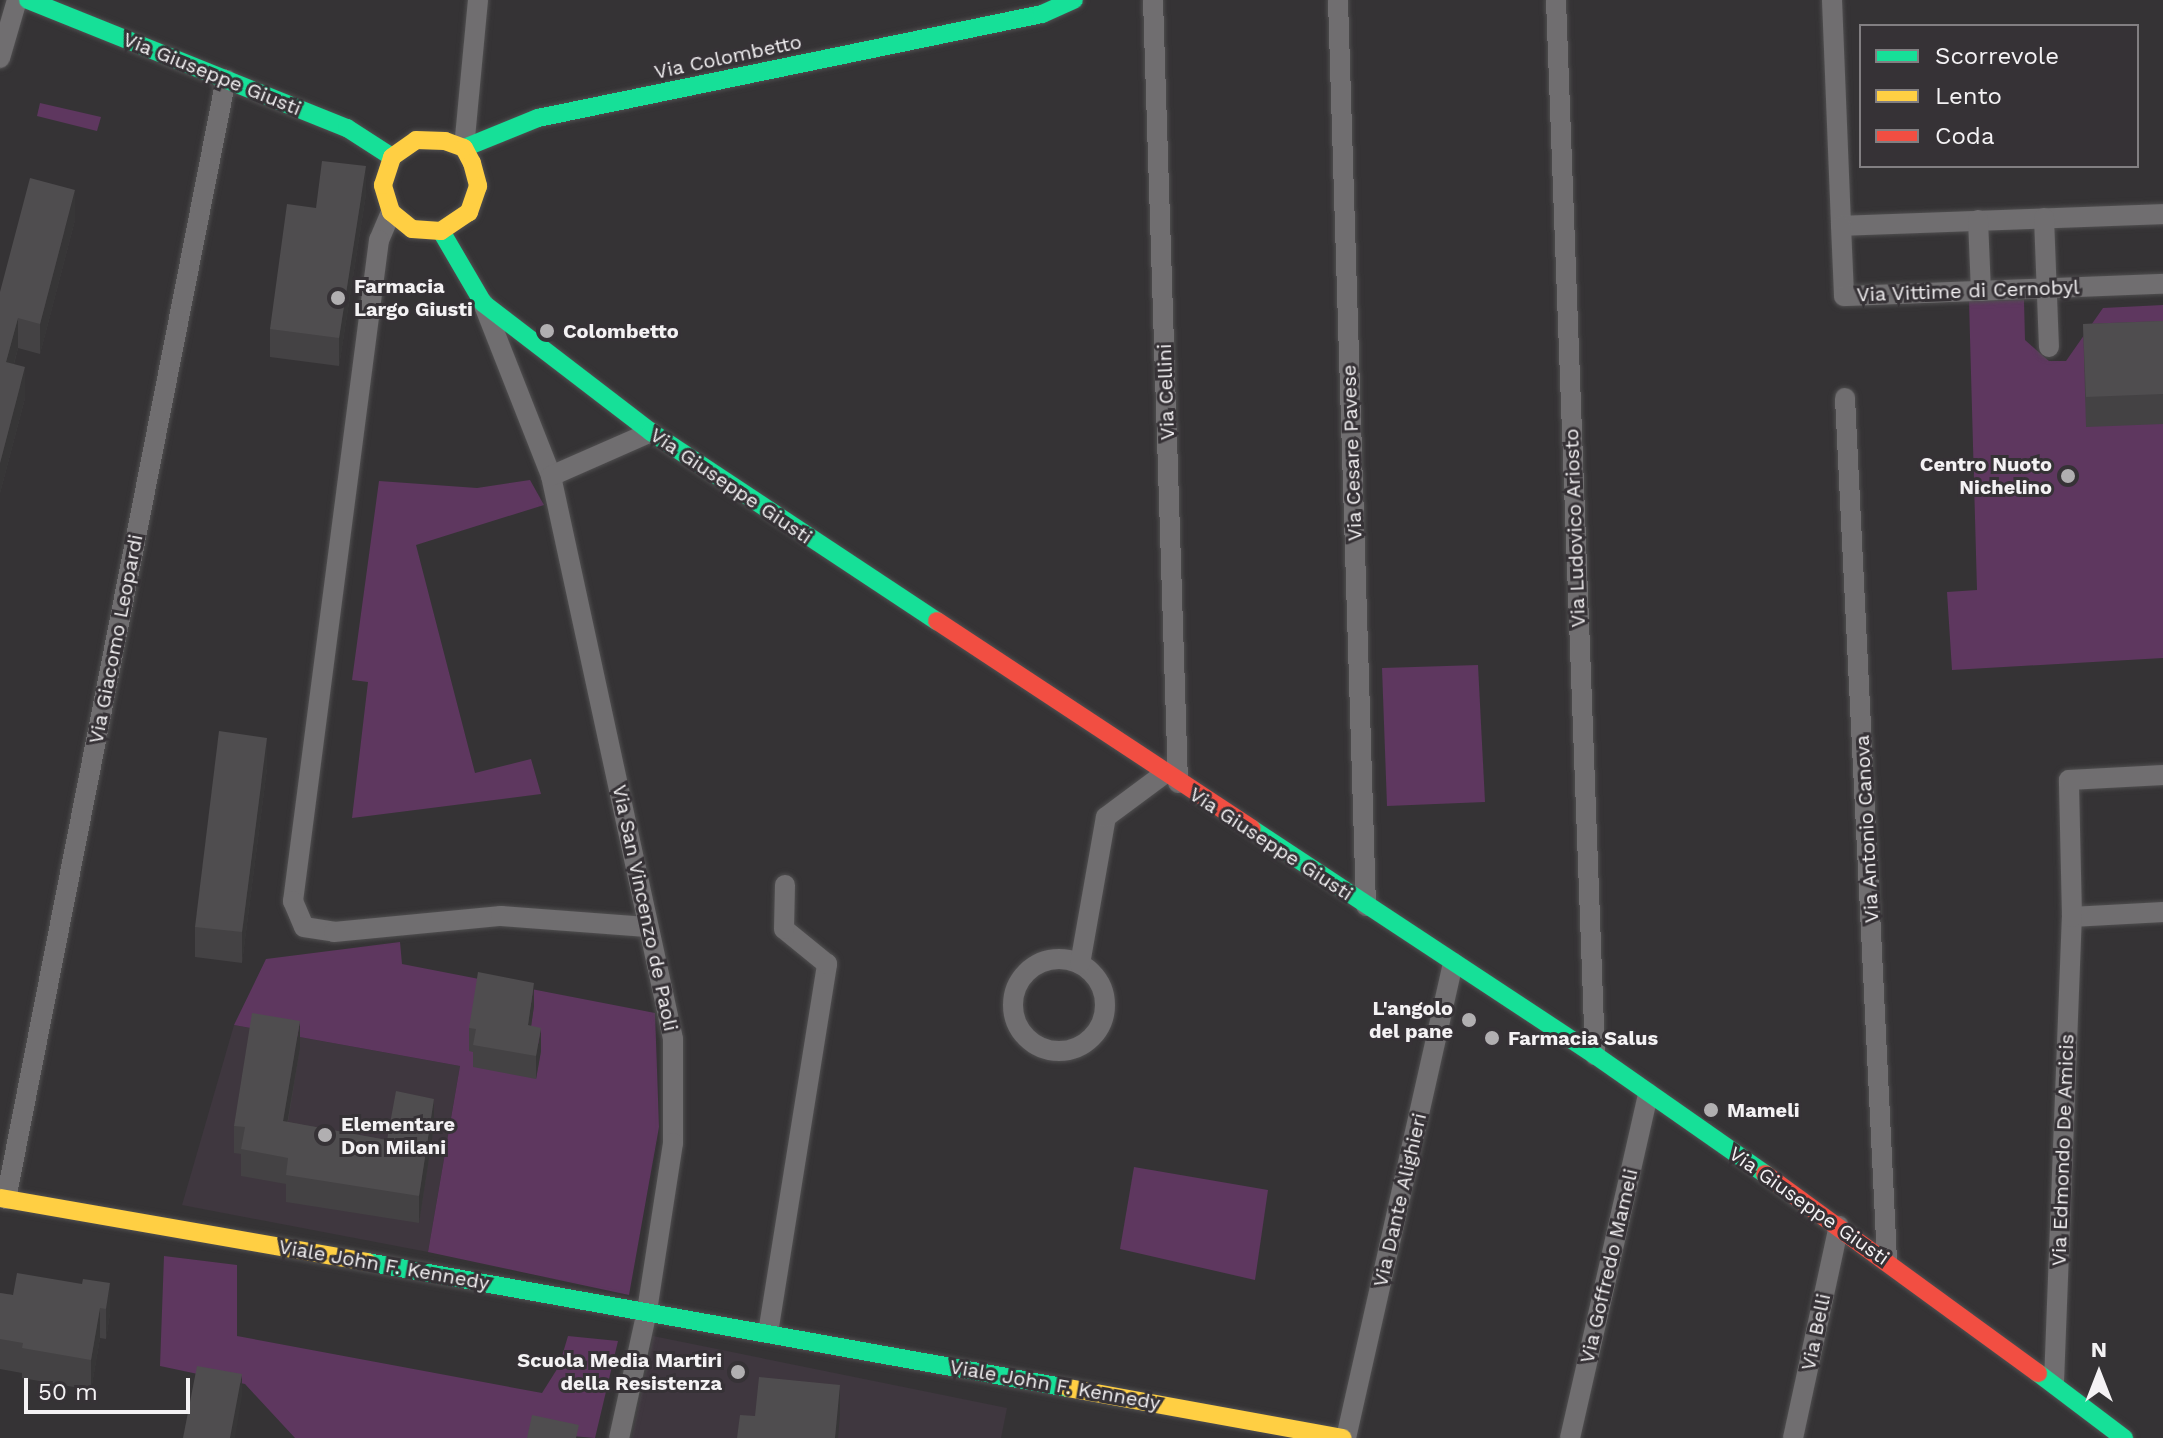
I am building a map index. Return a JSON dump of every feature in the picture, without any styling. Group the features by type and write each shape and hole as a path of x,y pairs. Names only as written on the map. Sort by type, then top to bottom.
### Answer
{"street":[{"path":"0,58 17,0"},
{"name":"Via Giuseppe Giusti","path":"28,0 347,128 392,157"},
{"path":"464,148 445,141 416,140 392,157 383,185 391,212 412,229 441,231 469,212 478,186 464,148 478,0"},
{"name":"Via Colombetto","path":"1006,22 1046,0"},
{"name":"Via Colombetto","path":"464,148 538,118 1006,22 1042,14 1074,0"},
{"name":"Via Cellini","path":"1153,0 1171,778"},
{"name":"Via Cesare Pavese","path":"1338,0 1366,906"},
{"name":"Via Ludovico Ariosto","path":"1556,0 1595,1055"},
{"name":"Via Vittime di Cernobyl","path":"1832,0 1844,296 2163,284"},
{"name":"Via Giacomo Leopardi","path":"3,1198 226,79"},
{"path":"391,212 379,240 293,901 304,927 334,932 501,916 647,927"},
{"path":"1841,226 2163,214"},
{"path":"2044,218 2049,347"},
{"path":"1978,220 1981,291"},
{"name":"Via Giuseppe Giusti","path":"441,231 483,303 651,432 1595,1055 1887,1260 2054,1382 2124,1438"},
{"name":"Via San Vincenzo de Paoli","path":"483,303 551,476 673,1039 673,1143 647,1311 619,1438"},
{"name":"Via Antonio Canova","path":"1845,398 1887,1260"},
{"path":"551,476 651,432"},
{"name":"Via Edmondo De Amicis","path":"2054,1382 2072,917 2069,780 2163,775"},
{"path":"1080,964 1106,817 1171,778"},
{"path":"768,1333 827,964 784,929 785,885"},
{"path":"2072,917 2163,912"},
{"path":"1058,959 1080,964 1100,984 1106,1006 1101,1026 1091,1039 1074,1049 1043,1049 1029,1041 1015,1022 1012,1006 1016,986 1025,973 1042,962 1058,959"},
{"name":"Via Dante Alighieri","path":"1344,1438 1453,963"},
{"name":"Via Goffredo Mameli","path":"1570,1438 1648,1094"},
{"name":"Viale John F. Kennedy","path":"3,1198 1344,1438"},
{"name":"Via Belli","path":"1793,1438 1839,1226"}],"shaded area":[{"path":"40,103 101,117 97,131 37,116"},
{"name":"Centro Nuoto Nichelino","path":"2024,300 2025,340 2049,361 2066,361 2103,308 2163,305 2163,658 1952,670 1947,592 1977,590 1969,301"},
{"path":"530,480 544,505 416,545 475,773 531,759 541,794 352,818 368,682 352,680 379,481 477,488"},
{"path":"1478,665 1485,802 1387,806 1382,668"},
{"path":"400,942 402,964 655,1013 659,1127 629,1295 428,1252 460,1066 234,1025 266,959"},
{"name":"Elementare Don Milani","path":"234,1025 460,1066 428,1252 182,1205"},
{"path":"1134,1167 1268,1190 1255,1280 1120,1249"},
{"path":"164,1256 237,1265 237,1336 542,1393 559,1366 568,1336 618,1341 595,1438 536,1433 527,1438 295,1438 245,1384 160,1366"},
{"name":"Scuola Media Martiri della Resistenza","path":"653,1336 1007,1408 1001,1438 632,1438"}],"building":[{"path":"322,161 366,166 339,338 270,329 287,204 316,208"},
{"path":"30,178 75,190 40,324 18,318 6,362 25,367 0,463 0,292"},
{"path":"2163,321 2163,394 2086,397 2083,324"},
{"path":"219,731 267,738 242,932 195,927"},
{"path":"478,972 534,983 528,1025 541,1028 536,1056 473,1045 476,1029 469,1028"},
{"path":"252,1013 300,1021 283,1121 387,1140 396,1091 434,1099 419,1196 286,1175 288,1158 241,1149 245,1127 234,1126"},
{"path":"17,1273 82,1284 83,1279 110,1283 106,1309 100,1308 91,1360 22,1348 23,1343 0,1339 0,1293 13,1295"},
{"path":"197,1366 242,1374 230,1438 183,1438"},
{"path":"759,1377 840,1385 835,1438 737,1438 740,1415 755,1416"},
{"path":"532,1415 579,1425 576,1438 527,1438"}],"traffic: fast":[{"path":"28,0 347,128 392,157"},
{"path":"464,148 538,118 1042,14 1074,0"},
{"path":"441,231 483,303 651,432 937,621"},
{"path":"1252,829 1595,1055 1765,1174"},
{"path":"367,1262 1068,1388"},
{"path":"2038,1373 2124,1438"}],"traffic: slow":[{"path":"416,140 445,141 464,148 472,163 478,186 469,212 441,231 412,229 391,212 383,185 392,157 416,140"},
{"path":"0,1198 367,1262"},
{"path":"1068,1388 1342,1438"}],"traffic: jam":[{"path":"937,621 1252,829"},
{"path":"1765,1174 2038,1373"}],"place":[{"name":"Farmacia Largo Giusti","path":"338,298"},
{"name":"Colombetto","path":"547,331"},
{"name":"Centro Nuoto Nichelino","path":"2068,476"},
{"name":"L'angolo del pane","path":"1469,1020"},
{"name":"Farmacia Salus","path":"1492,1038"},
{"name":"Mameli","path":"1711,1110"},
{"name":"Elementare Don Milani","path":"325,1135"},
{"name":"Scuola Media Martiri della Resistenza","path":"738,1372"}]}
